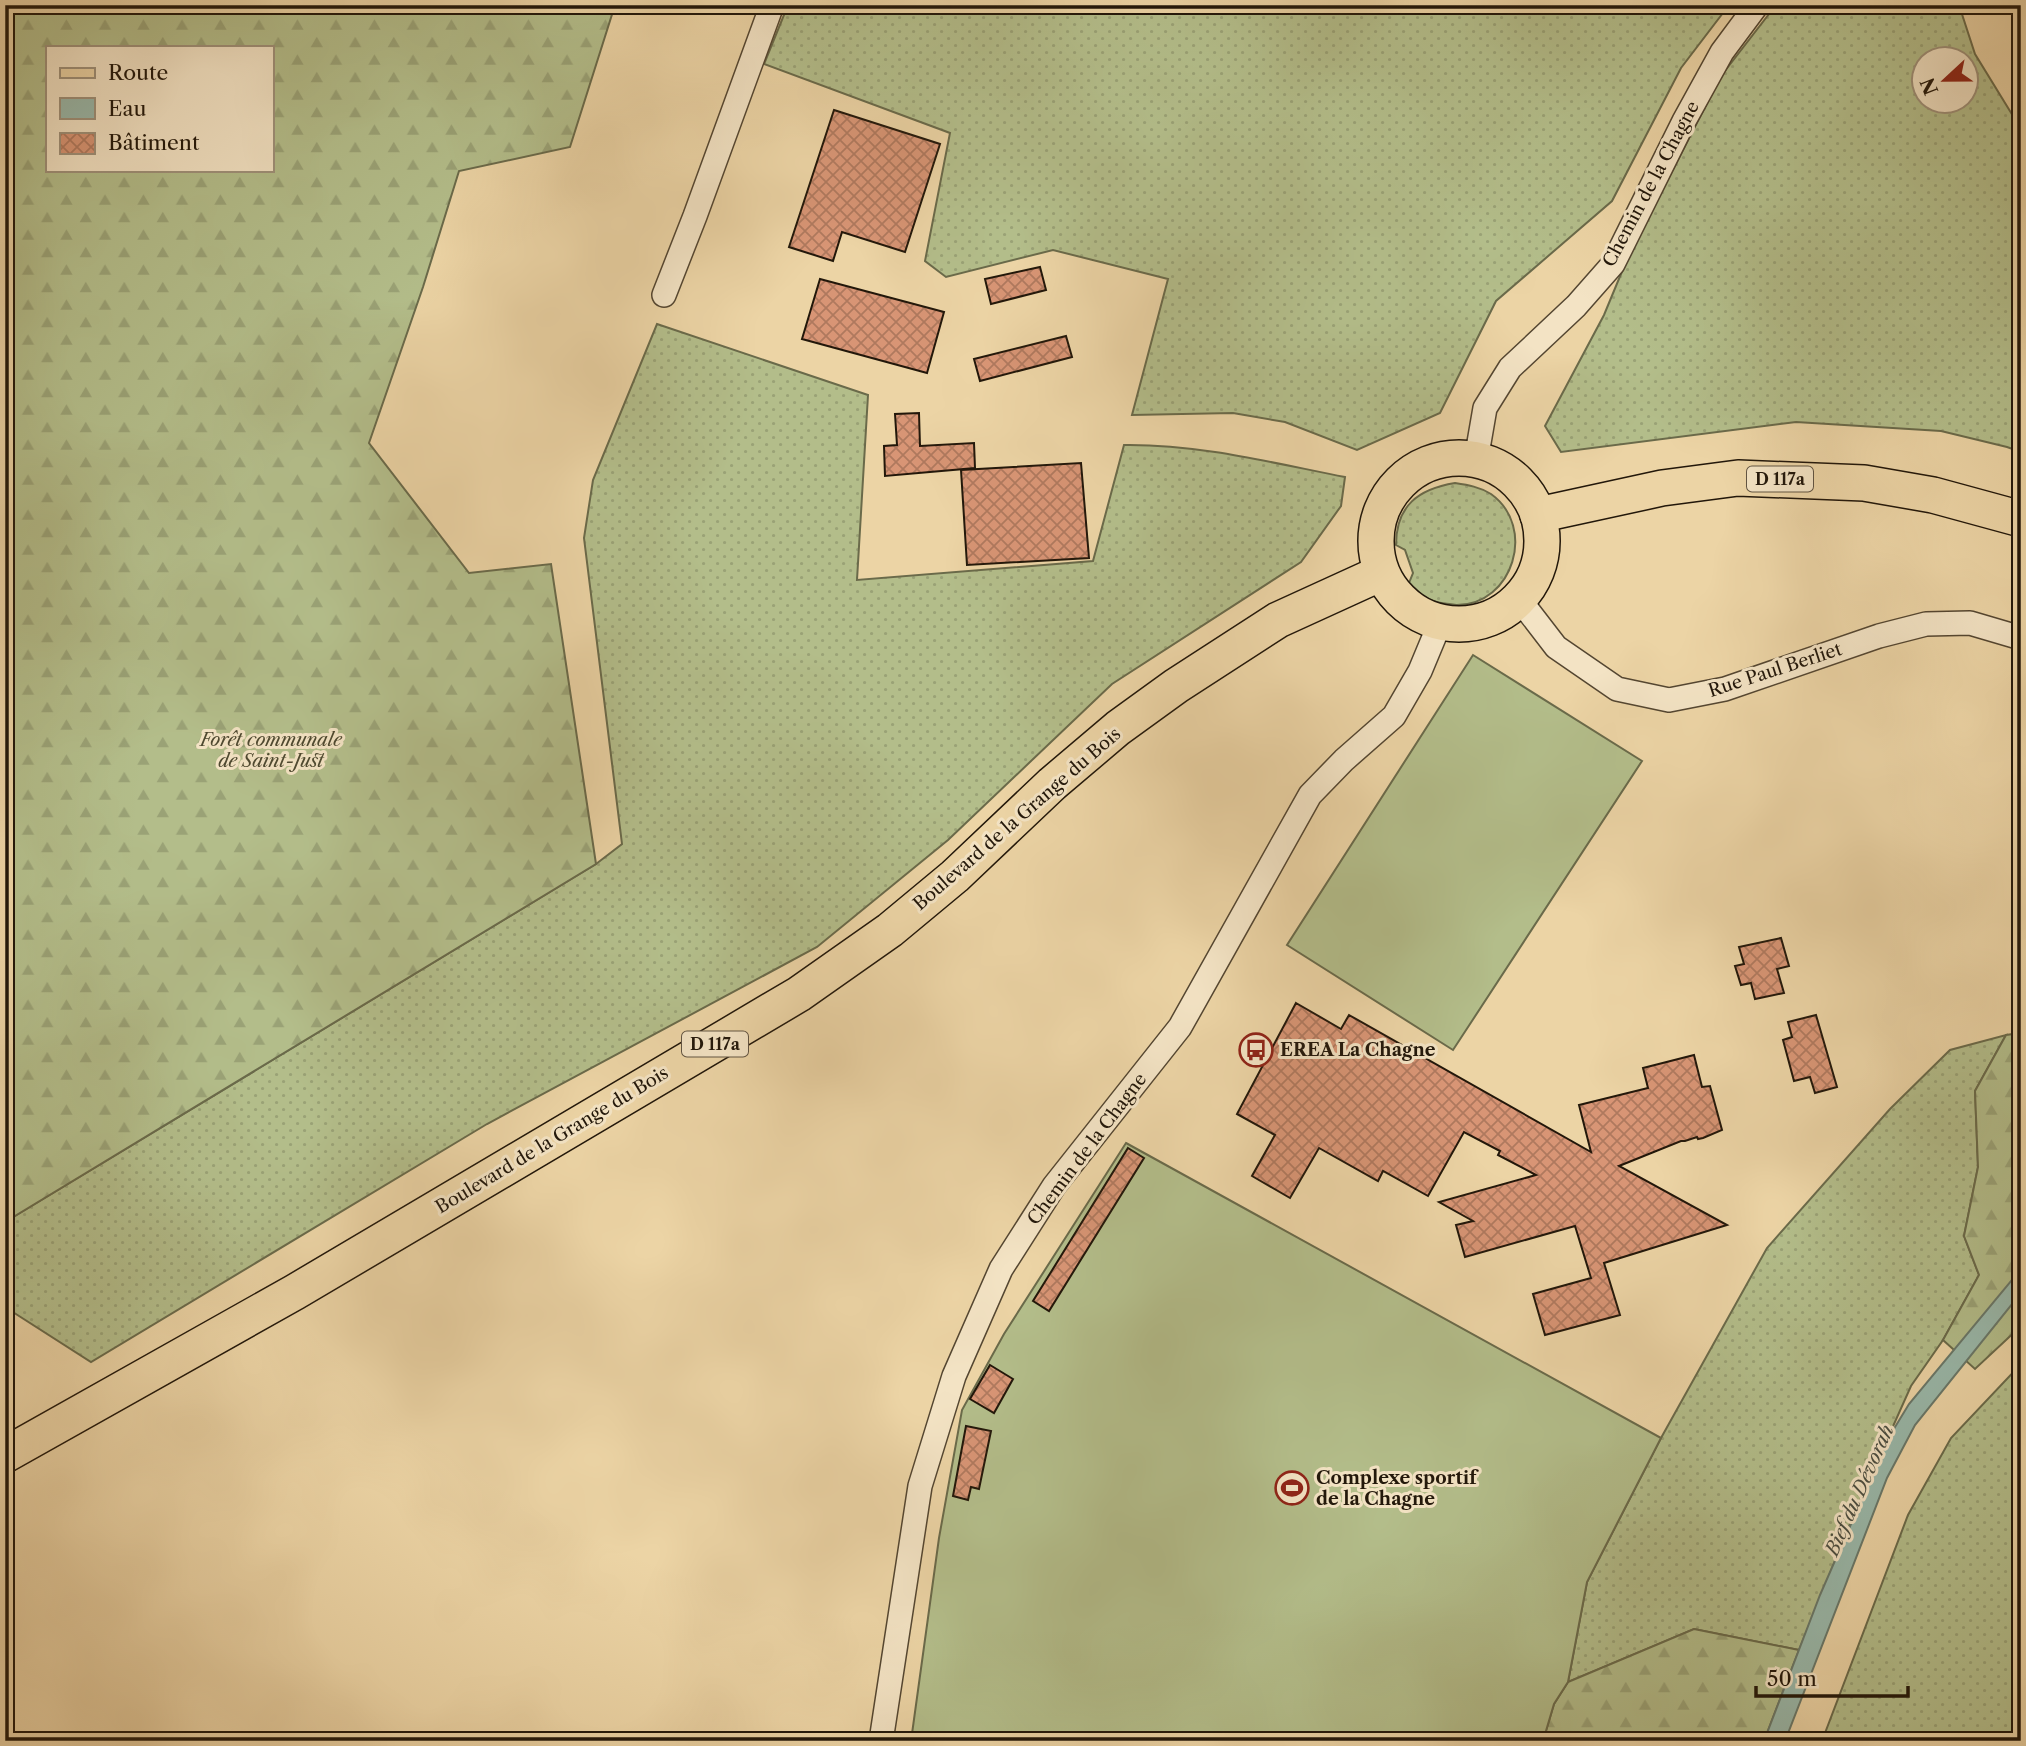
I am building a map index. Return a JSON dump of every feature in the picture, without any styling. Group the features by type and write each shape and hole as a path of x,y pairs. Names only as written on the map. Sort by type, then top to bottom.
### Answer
{"main road":[{"path":"1457,458 1476,460 1497,467 1514,479 1529,496 1538,515 1542,536 1541,558 1533,580 1519,599 1496,617 1468,625 1440,623 1421,616 1391,591 1381,573 1376,554 1380,514 1401,480 1418,468 1457,458"},
{"name":"D 117a","path":"1538,515 1661,488 1738,478 1864,483 1933,495 2021,519"},
{"name":"Boulevard de la Grange du Bois","path":"5,1455 295,1292 799,994 890,930 955,876 1052,784 1118,729 1167,693 1278,620 1381,573"}],"street":[{"path":"664,295 772,5"},
{"name":"Chemin de la Chagne","path":"1476,460 1485,408 1510,368 1576,306 1613,264 1690,109 1722,52 1757,5"},
{"name":"Rue Paul Berliet","path":"1519,599 1556,647 1617,690 1669,699 1726,689 1879,636 1926,624 1970,623 2021,638"},
{"name":"Chemin de la Chagne","path":"881,1741 920,1486 954,1376 1001,1269 1054,1186 1180,1027 1310,795 1394,716 1420,670 1440,623"}],"green space":[{"name":"Forêt communale de Saint-Just","path":"5,5 615,5 570,147 459,171 423,287 369,443 469,573 551,564 596,864 5,1222"},
{"path":"788,5 1729,5 1681,68 1612,201 1496,301 1440,413 1357,450 1285,422 1233,413 1132,415 1168,279 1053,250 946,277 925,261 950,133 764,64"},
{"path":"1776,5 1959,5 1972,46 1910,46 1910,116 1980,116 1980,62 2021,129 2021,452 1941,431 1796,422 1561,452 1545,426 1604,315 1628,257 1721,76"},
{"path":"657,324 868,395 857,580 1093,561 1124,445 1208,451 1345,477 1341,506 1301,562 1112,684 948,840 817,947 487,1124 91,1362 5,1307 5,1222 596,864 622,844 584,538 593,480"},
{"path":"1455,483 1491,494 1505,508 1513,525 1515,544 1512,562 1504,579 1492,592 1476,602 1457,605 1429,599 1409,583 1413,573 1405,550 1396,545 1400,520 1412,502 1430,490"},
{"path":"1473,655 1642,761 1453,1050 1287,945"},
{"path":"2021,1033 2021,1326 1975,1369 1943,1340 1979,1275 1964,1236 1978,1167 1975,1091 2006,1035"},
{"path":"2006,1035 1975,1091 1978,1167 1964,1236 1979,1275 1943,1340 1911,1386 1856,1509 1799,1650 1694,1629 1568,1682 1587,1582 1661,1438 1767,1248 1890,1109 1950,1050"},
{"name":"Complexe sportif de la Chagne","path":"1126,1143 1661,1438 1587,1582 1568,1682 1554,1704 1543,1741 911,1741 939,1538 962,1410 1004,1334"},
{"path":"2021,1364 2021,1741 1822,1741 1908,1515 1951,1438"},
{"path":"1694,1629 1799,1650 1764,1741 1543,1741 1554,1704 1568,1682"}],"water":[{"path":"2021,1269 2021,1293 1915,1425 1887,1478 1785,1741 1764,1741 1820,1595 1889,1437 1909,1404"}],"building":[{"path":"834,110 940,144 905,252 842,232 833,261 789,247"},
{"path":"1040,267 1046,290 991,304 985,279"},
{"path":"820,279 944,312 927,373 802,339"},
{"path":"1066,336 1072,357 980,381 974,359"},
{"path":"919,413 920,446 974,443 975,468 885,476 884,446 897,445 895,414"},
{"path":"1081,463 1089,558 967,565 961,470"},
{"path":"1781,938 1789,966 1777,969 1784,993 1755,999 1751,983 1741,985 1735,966 1744,964 1739,947"},
{"path":"1296,1003 1341,1029 1349,1015 1591,1152 1579,1105 1648,1088 1643,1068 1694,1055 1702,1087 1710,1086 1722,1130 1703,1138 1681,1141 1619,1166 1727,1225 1604,1263 1620,1315 1545,1335 1533,1294 1591,1278 1575,1226 1465,1257 1456,1225 1473,1221 1439,1202 1536,1175 1498,1155 1500,1151 1464,1132 1428,1196 1383,1171 1378,1181 1319,1148 1290,1198 1252,1176 1275,1135 1237,1114"},
{"path":"1816,1015 1837,1087 1815,1093 1810,1077 1794,1081 1783,1040 1792,1037 1788,1022"},
{"path":"1128,1148 1144,1158 1049,1311 1033,1301"},
{"path":"990,1365 1013,1379 994,1413 970,1399"},
{"path":"966,1426 991,1431 979,1489 971,1487 968,1500 953,1496"}],"place":[{"name":"EREA La Chagne","path":"1256,1050"},
{"name":"Complexe sportif de la Chagne","path":"1292,1488"}],"water label":[{"name":"Bief du Dévorah","path":"1859,1490"}]}
